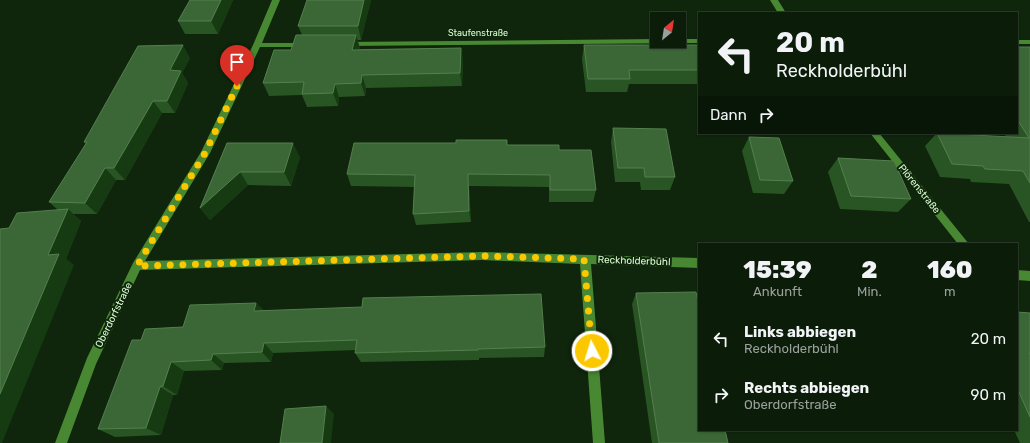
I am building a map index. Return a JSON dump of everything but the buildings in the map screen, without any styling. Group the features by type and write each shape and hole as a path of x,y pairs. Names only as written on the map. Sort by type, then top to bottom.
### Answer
{"street":[{"name":"Oberdorfstraße","path":"61,443 90,362 137,266 205,153 257,45 276,0"},
{"path":"774,0 781,12"},
{"name":"Staufenstraße","path":"336,44 698,41"},
{"path":"1018,42 1030,42"},
{"path":"257,45 312,44"},
{"name":"Plörenstraße","path":"875,134 963,243"},
{"name":"Reckholderbühl","path":"137,266 482,256 698,263"},
{"path":"584,259 599,443"},
{"path":"1018,275 1030,276"}],"route":[{"path":"237,86 205,153 137,266 482,256 584,259 592,351"}]}
